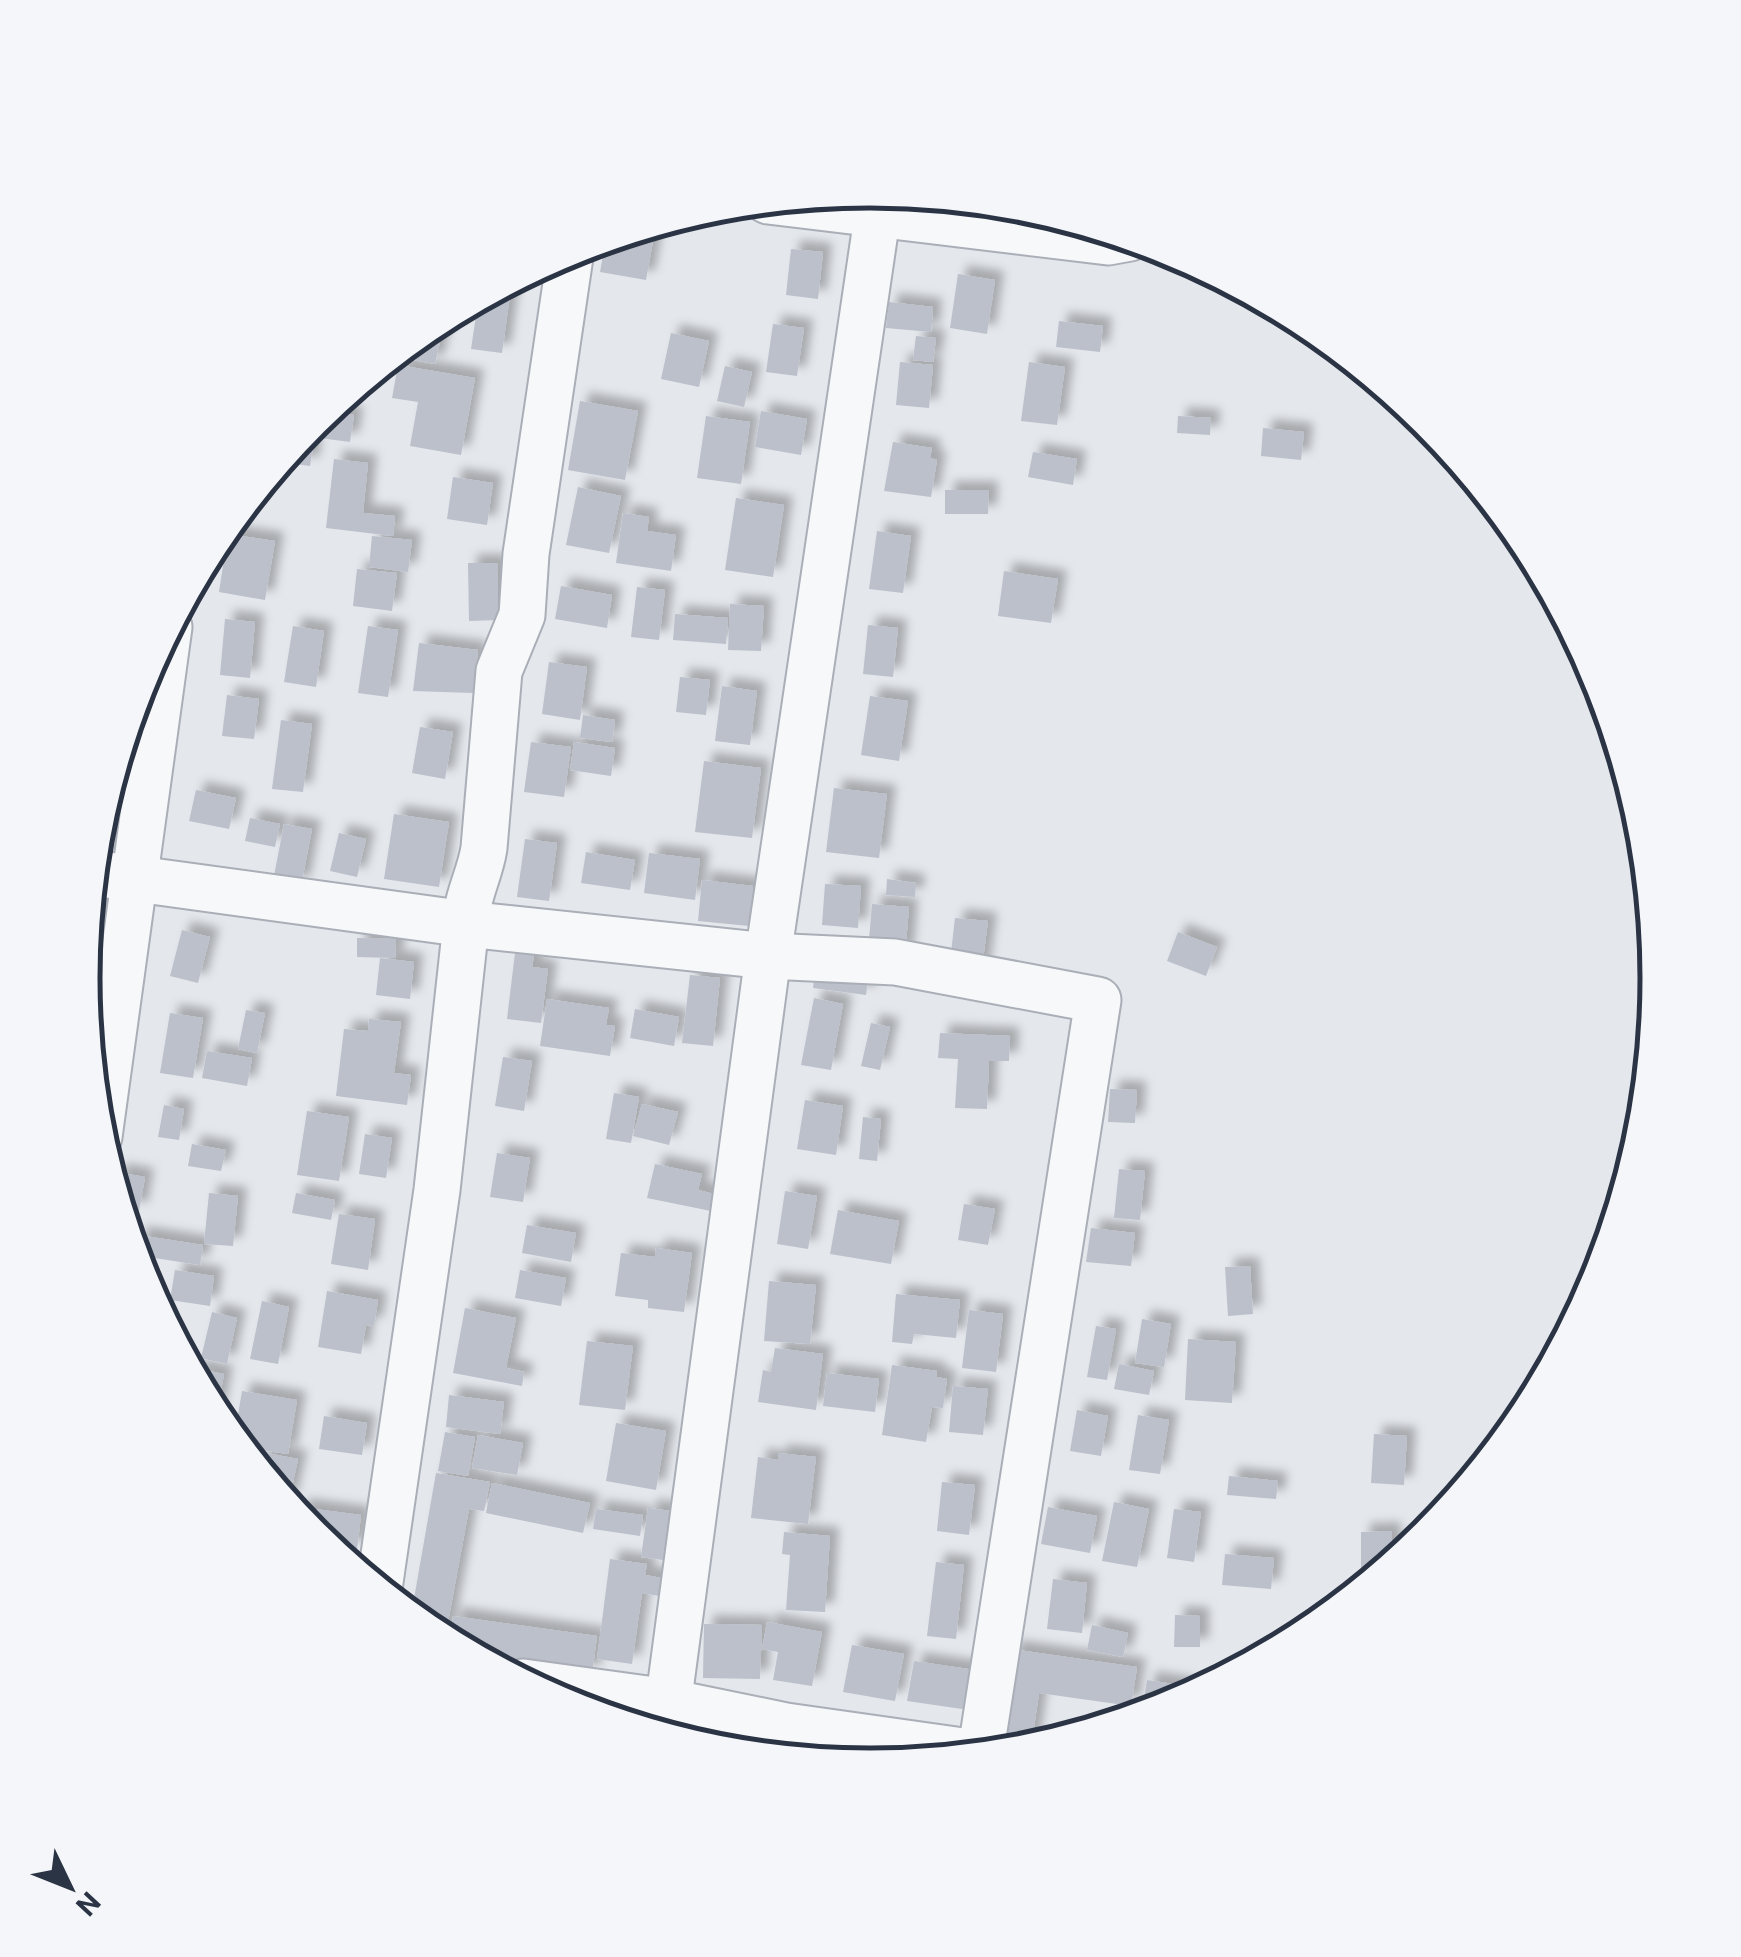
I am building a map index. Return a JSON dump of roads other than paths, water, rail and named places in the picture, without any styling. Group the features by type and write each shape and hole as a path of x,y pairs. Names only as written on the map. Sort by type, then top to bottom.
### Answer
{"street":[{"path":"667,1719 768,956 879,208"},
{"path":"932,211 1080,237"},
{"path":"381,1574 437,1190 466,903 480,873 484,848 499,671 522,615 526,554 568,270"},
{"path":"104,1047 113,875 152,701"},
{"path":"113,875 466,924 768,956 896,962 1098,1000 986,1740"},
{"path":"621,1707 667,1719 786,1726 929,1746"}]}
